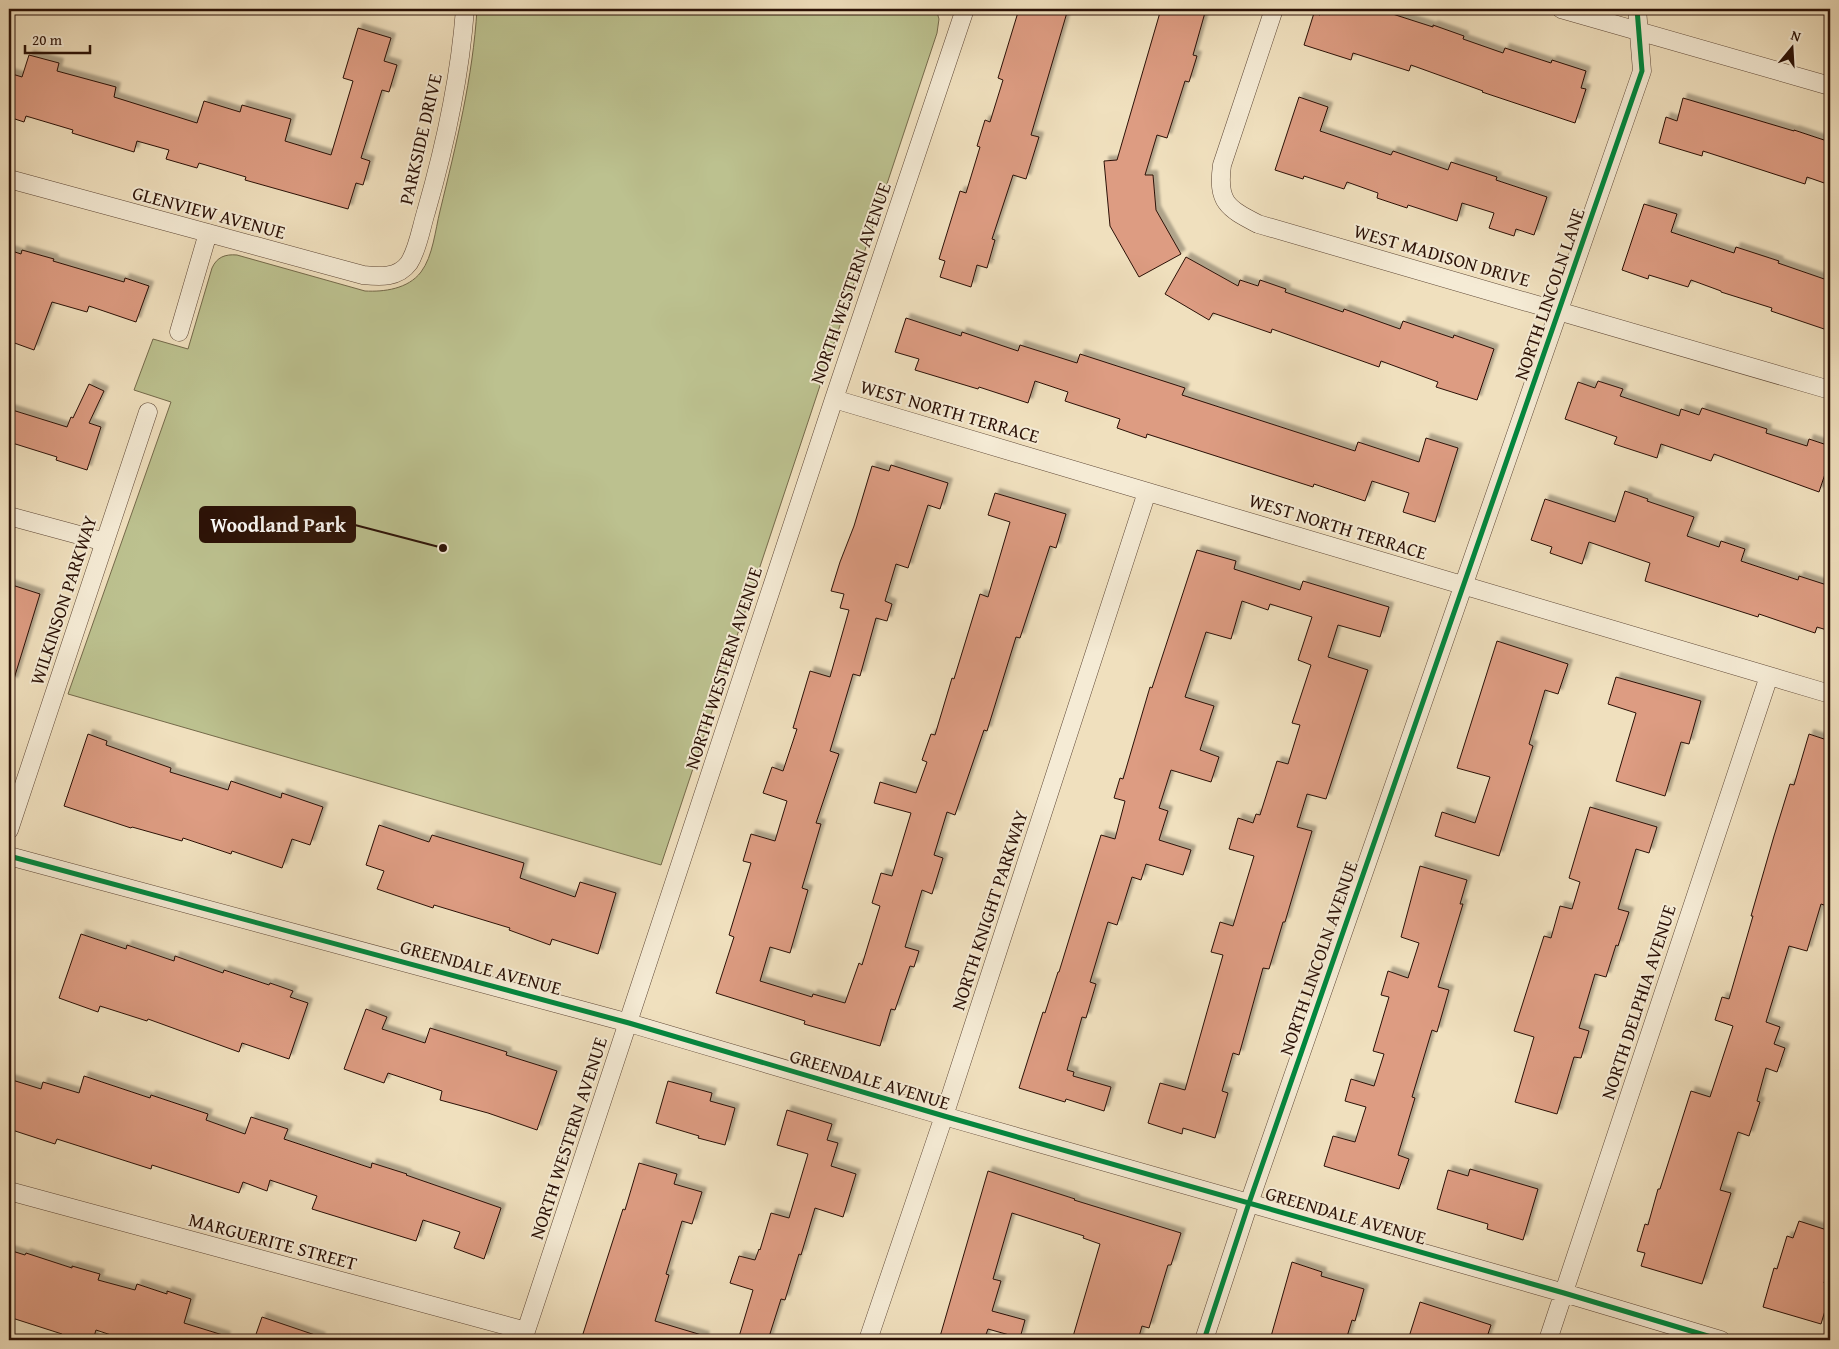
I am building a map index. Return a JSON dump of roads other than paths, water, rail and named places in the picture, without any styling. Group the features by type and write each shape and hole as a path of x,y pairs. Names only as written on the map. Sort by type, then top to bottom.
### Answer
{"street":[{"name":"PARKSIDE DRIVE","path":"399,272 409,262 416,245 440,165 463,44 466,9"},
{"name":"NORTH WESTERN AVENUE","path":"525,1336 834,399 965,9"},
{"name":"WEST MADISON DRIVE","path":"1274,9 1222,165 1220,183 1223,198 1235,212 1258,224 1830,390"},
{"path":"1562,9 1830,86"},
{"name":"NORTH LINCOLN LANE","path":"1464,586 1642,71 1637,9"},
{"name":"GLENVIEW AVENUE","path":"9,179 364,275 383,277 399,272"},
{"path":"179,332 208,233"},
{"name":"WEST NORTH TERRACE","path":"834,399 1830,694"},
{"name":"WILKINSON PARKWAY","path":"9,830 148,412"},
{"name":"NORTH KNIGHT PARKWAY","path":"868,1340 944,1116 1147,492"},
{"path":"9,516 105,542"},
{"name":"NORTH LINCOLN AVENUE","path":"1204,1340 1249,1203 1464,586"},
{"name":"NORTH DELPHIA AVENUE","path":"1548,1340 1769,676"},
{"name":"GREENDALE AVENUE","path":"9,856 629,1023 1721,1340"},
{"name":"MARGUERITE STREET","path":"9,1191 525,1336"}],"place":[{"name":"Woodland Park","path":"443,548"}]}
